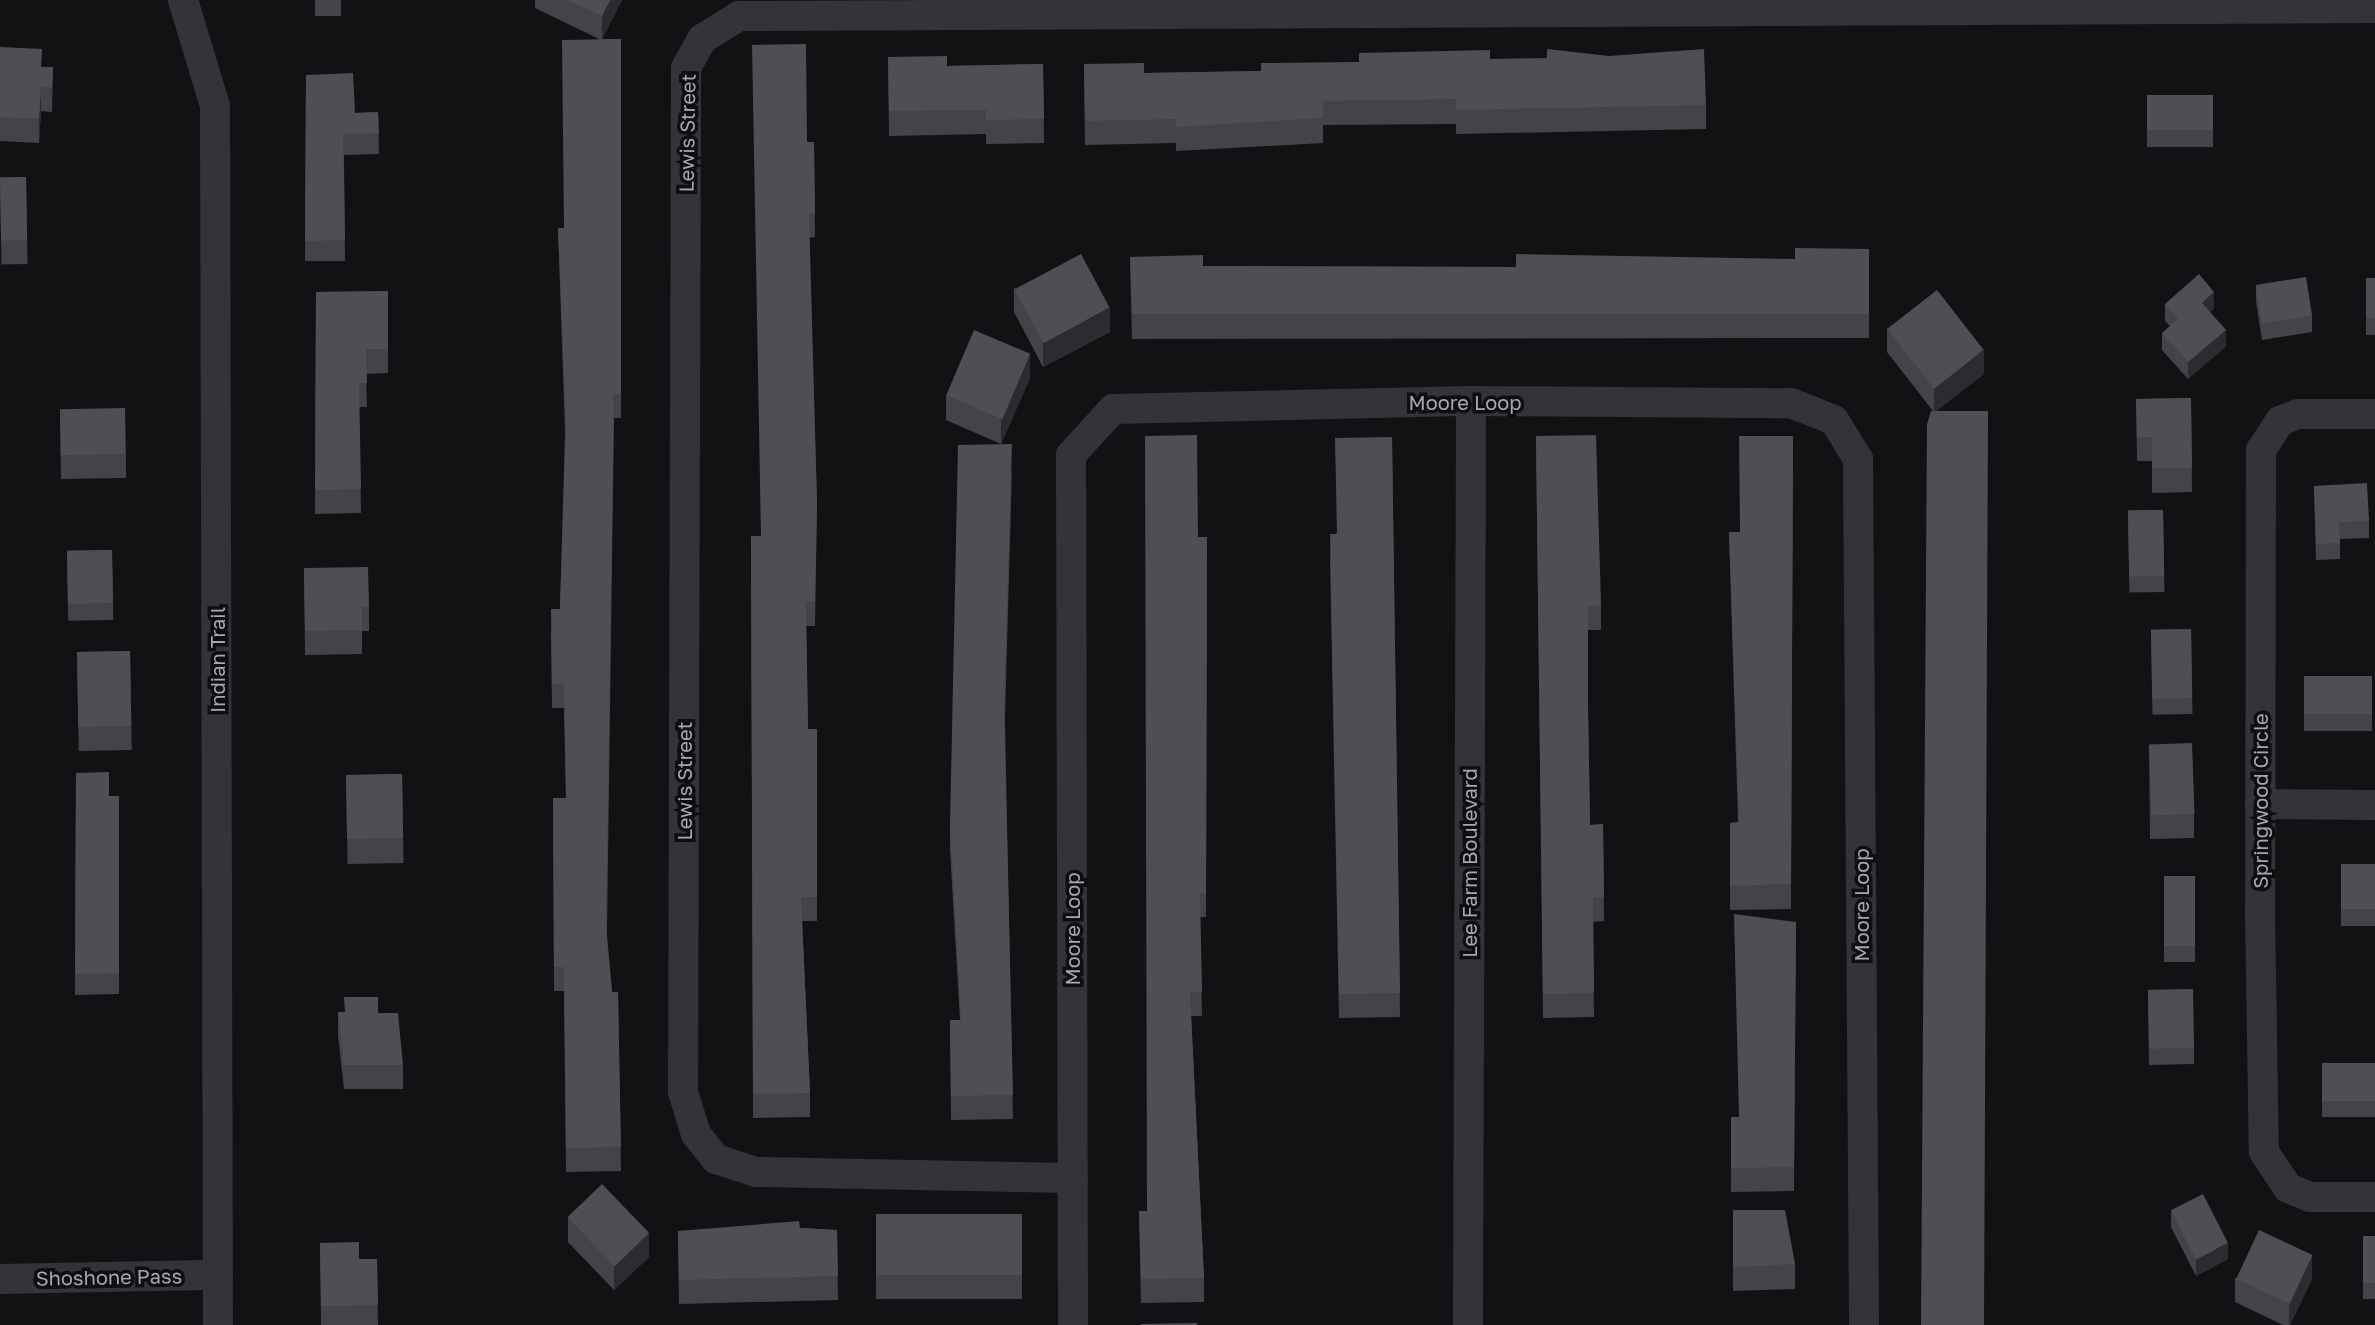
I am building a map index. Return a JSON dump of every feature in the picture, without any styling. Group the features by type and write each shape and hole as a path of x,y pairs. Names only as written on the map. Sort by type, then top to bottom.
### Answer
{"street":[{"name":"Indian Trail","path":"183,0 215,106 218,1325"},
{"name":"Lewis Street","path":"1073,1178 756,1172 716,1159 696,1134 683,1092 686,84 702,39 739,16 2375,8"},
{"name":"Moore Loop","path":"1073,1325 1071,455 1113,409 1471,401 1791,403 1834,420 1858,459 1864,1325"},
{"name":"Lee Farm Boulevard","path":"1468,1325 1471,401"},
{"name":"Springwood Circle","path":"2375,414 2298,414 2280,421 2261,450 2260,804 2264,1152 2288,1188 2310,1197 2375,1197"},
{"path":"2260,804 2375,805"},
{"name":"Shoshone Pass","path":"0,1279 218,1275"}],"building":[{"path":"568,0 610,0 602,16"},
{"path":"621,39 621,394 614,394 606,931 612,992 618,992 621,1147 566,1148 564,967 554,967 553,798 566,798 564,684 552,684 551,609 560,609 566,420 558,228 564,228 562,40"},
{"path":"806,44 807,142 814,142 815,213 809,213 817,503 815,601 806,602 808,729 817,729 817,897 801,897 810,1093 753,1094 751,536 761,536 752,45"},
{"path":"0,47 42,49 41,67 53,67 52,88 41,87 39,119 0,117"},
{"path":"1547,49 1609,56 1704,49 1706,105 1456,110 1456,99 1323,101 1323,118 1176,127 1176,119 1085,121 1084,64 1144,63 1144,73 1261,71 1261,63 1359,62 1359,53 1490,50 1490,59 1547,58"},
{"path":"947,56 947,66 1043,64 1044,119 986,120 986,110 889,111 888,57"},
{"path":"353,73 355,113 378,112 379,133 343,134 345,240 305,241 306,75"},
{"path":"2147,95 2213,95 2213,130 2147,130"},
{"path":"0,177 26,177 27,240 1,240"},
{"path":"1795,248 1869,249 1869,314 1132,314 1130,257 1203,255 1203,266 1516,267 1516,254 1795,259"},
{"path":"1081,254 1110,308 1043,343 1015,289"},
{"path":"2199,274 2214,292 2202,303 2226,330 2188,362 2162,333 2178,319 2165,304"},
{"path":"2306,277 2312,316 2262,323 2256,285"},
{"path":"2366,278 2375,278 2375,318 2366,318"},
{"path":"1937,290 1984,350 1934,389 1887,329"},
{"path":"388,291 388,349 366,349 367,383 359,383 361,489 315,490 316,292"},
{"path":"974,330 1030,354 1002,419 946,395"},
{"path":"2191,398 2192,468 2152,468 2152,437 2137,437 2136,399"},
{"path":"125,408 126,454 61,455 60,409"},
{"path":"1931,411 1988,411 1984,1325 1921,1325 1927,424"},
{"path":"1197,435 1198,537 1207,537 1206,893 1200,893 1202,992 1190,992 1204,1278 1141,1279 1139,1211 1147,1211 1145,436"},
{"path":"1596,435 1601,605 1588,606 1590,825 1603,824 1604,897 1593,897 1594,993 1543,994 1536,436"},
{"path":"1739,436 1793,436 1791,884 1730,886 1730,823 1739,822 1729,532 1740,532"},
{"path":"1392,437 1400,993 1339,994 1330,534 1337,534 1335,438"},
{"path":"1012,444 1004,706 1013,1095 951,1096 950,1020 961,1020 950,826 958,445"},
{"path":"2367,483 2369,521 2339,522 2340,543 2316,544 2314,486"},
{"path":"2163,510 2164,576 2129,577 2128,511"},
{"path":"112,550 113,603 68,604 67,551"},
{"path":"368,567 369,607 362,607 362,630 305,631 304,568"},
{"path":"2191,629 2192,698 2152,699 2151,630"},
{"path":"130,651 131,726 78,727 77,652"},
{"path":"2304,676 2372,676 2372,714 2304,714"},
{"path":"2192,743 2194,814 2152,815 2149,745"},
{"path":"109,772 109,796 119,796 119,973 75,974 76,773"},
{"path":"402,774 403,838 347,839 346,775"},
{"path":"2341,864 2375,864 2375,909 2341,909"},
{"path":"2164,876 2195,876 2195,946 2164,946"},
{"path":"1734,914 1796,922 1794,1167 1731,1168 1731,1117 1739,1117"},
{"path":"2193,989 2194,1048 2149,1049 2148,990"},
{"path":"344,997 378,997 378,1013 398,1013 403,1065 344,1065 338,1012 345,1012"},
{"path":"2322,1063 2375,1063 2375,1101 2322,1101"},
{"path":"602,1184 649,1233 615,1266 567,1217"},
{"path":"2203,1194 2228,1243 2196,1259 2171,1210"},
{"path":"1733,1210 1785,1210 1795,1264 1733,1267"},
{"path":"876,1214 1022,1214 1022,1275 876,1275"},
{"path":"799,1221 800,1228 837,1230 838,1276 679,1280 678,1231"},
{"path":"2259,1230 2312,1255 2290,1304 2236,1279"},
{"path":"2363,1236 2375,1236 2375,1283 2363,1283"},
{"path":"359,1242 359,1259 377,1259 378,1305 321,1306 320,1243"},
{"path":"1141,1324 1197,1325 1141,1325"}]}
